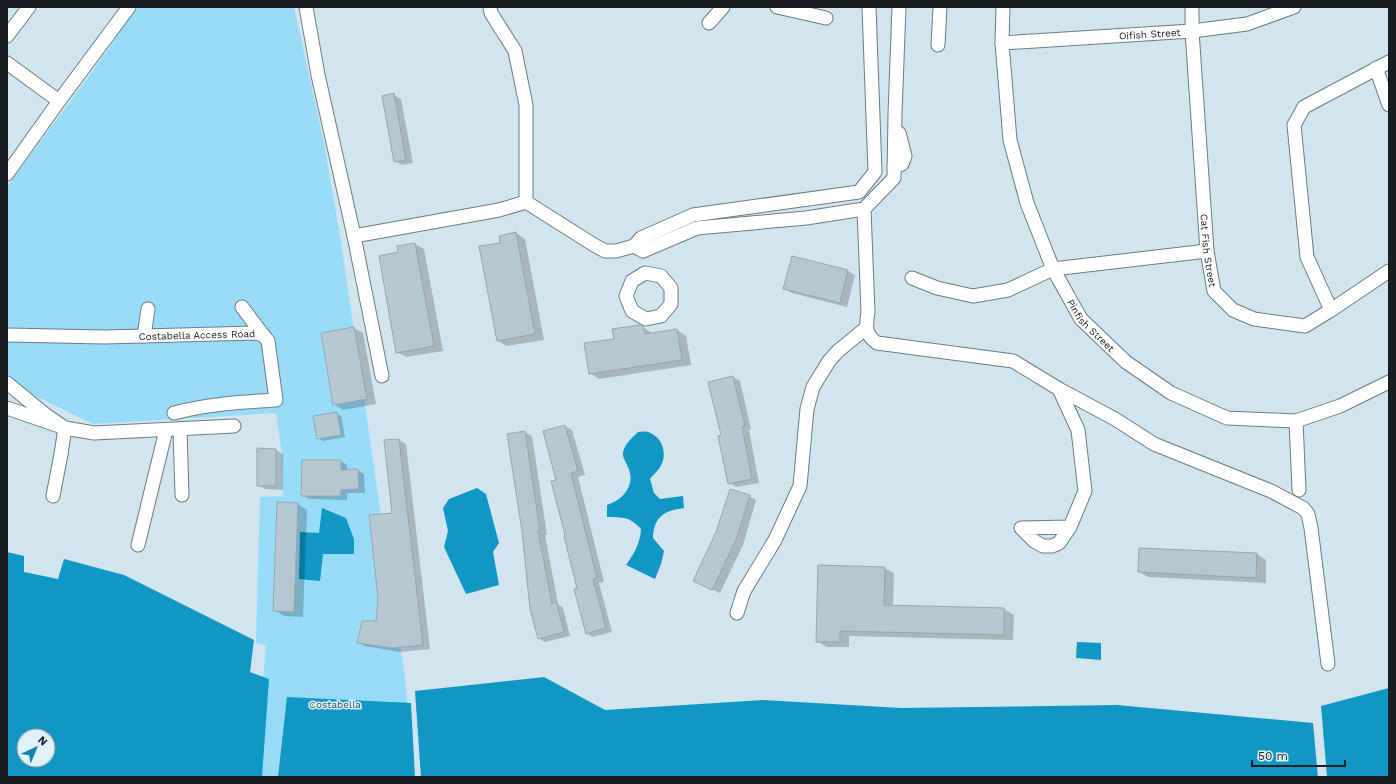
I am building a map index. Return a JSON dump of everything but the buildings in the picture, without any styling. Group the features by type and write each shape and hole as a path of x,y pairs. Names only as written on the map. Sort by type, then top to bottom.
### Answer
{"street":[{"path":"7,36 29,7"},
{"path":"7,174 129,7"},
{"path":"306,7 318,75 354,236 382,376"},
{"path":"490,7 491,13 515,52 526,105 526,202"},
{"path":"709,23 723,7"},
{"path":"777,7 826,18"},
{"path":"354,236 499,210 526,202 605,251 616,251 639,245 674,230 693,215 859,192 874,172 869,7"},
{"path":"898,7 894,172 864,209 868,312 866,328 869,337 876,343 1013,361 1059,389 1114,419 1154,444 1271,491 1303,508 1308,514 1311,528 1328,664"},
{"path":"938,45 940,7"},
{"name":"Pinfish Street","path":"1003,7 1002,43 1010,140 1027,203 1053,270 1081,319 1126,362 1170,393 1227,418 1296,421 1340,406 1389,382"},
{"name":"Cat Fish Street","path":"1192,7 1192,31 1208,251 1214,291 1233,310 1254,319 1305,326 1389,270"},
{"name":"Oifish Street","path":"1002,43 1192,31 1247,24 1294,7"},
{"path":"1331,310 1307,257 1294,125 1304,107 1389,62"},
{"path":"7,63 59,101"},
{"path":"1376,68 1389,105"},
{"path":"874,172 894,172"},
{"path":"674,230 806,218 864,209"},
{"path":"693,215 696,228"},
{"path":"639,245 645,273"},
{"path":"912,278 937,288 973,296 1008,290 1053,270 1208,251"},
{"path":"242,307 263,335"},
{"path":"144,336 148,309"},
{"path":"738,613 744,591 775,540 800,486 807,409 813,387 829,361 838,351 866,328"},
{"name":"Costabella Access Road","path":"7,335 144,336 255,333 263,335 268,341 276,400 198,407 174,413"},
{"path":"7,383 46,415 65,428"},
{"path":"1059,389 1078,430 1085,490 1070,527"},
{"path":"7,408 65,428 94,433 234,426"},
{"path":"1296,421 1299,490"},
{"path":"53,496 62,454 65,428"},
{"path":"180,429 182,495"},
{"path":"138,545 166,430"}],"green space":[{"name":"Costabella","path":"137,7 294,7 324,143 340,236 405,678 414,777 255,777 266,645 256,643 260,497 283,496 282,454 276,413 93,424 17,387 7,375 7,187 97,65"}],"shaded area":[{"path":"638,432 653,434 662,444 664,454 661,465 650,479 654,493 660,499 683,496 684,508 666,513 661,516 655,524 653,538 664,551 655,579 626,565 636,548 641,529 626,518 607,517 607,505 619,499 627,490 629,485 630,473 623,451 628,442"},
{"path":"477,488 486,494 499,543 493,552 499,585 466,594 444,547 448,531 443,508 449,499"},
{"path":"322,508 346,518 354,539 354,554 323,554 320,581 299,579 300,532 319,533"},
{"path":"7,552 24,556 24,572 58,579 64,559 124,575 254,640 250,672 269,679 262,777 7,777"},
{"path":"1077,642 1101,643 1101,660 1076,658"},
{"path":"544,677 605,710 763,700 901,708 1117,705 1313,723 1318,777 421,777 415,691"},
{"path":"1389,688 1389,777 1327,777 1321,706"},
{"path":"287,697 411,703 415,777 278,777"}]}
